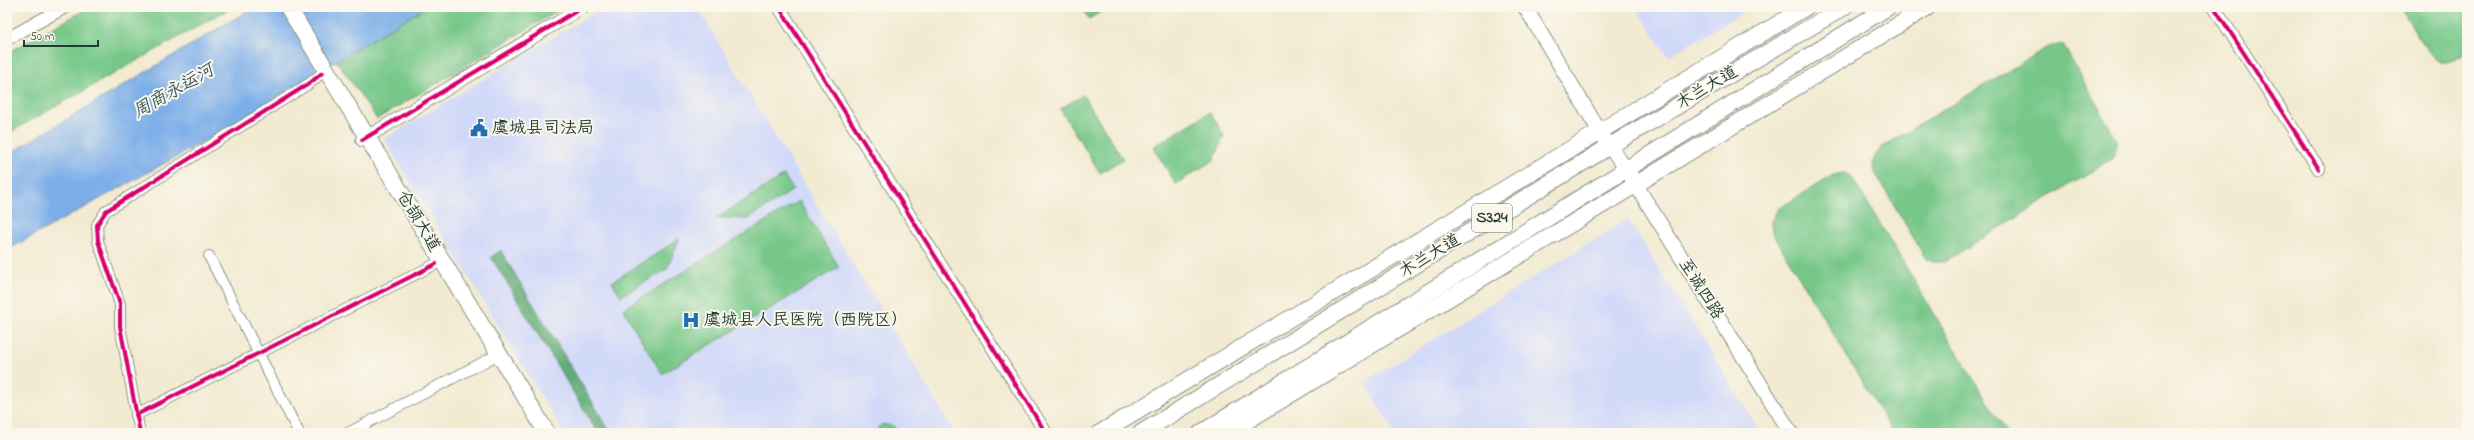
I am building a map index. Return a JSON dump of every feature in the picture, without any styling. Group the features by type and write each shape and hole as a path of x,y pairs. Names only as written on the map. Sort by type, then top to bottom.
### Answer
{"main road":[{"path":"281,7 324,71"},
{"path":"288,7 324,71"},
{"name":"至诚四路","path":"1525,7 1600,132 1637,186 1791,433"},
{"path":"1100,433 1806,7"},
{"name":"木兰大道","path":"1141,433 1610,146 1844,7"},
{"name":"木兰大道","path":"1201,433 1888,7"},
{"path":"1227,433 1637,186 1928,7"},
{"name":"仓颉大道","path":"324,71 436,264 547,433"},
{"name":"仓颉大道","path":"364,139 495,356 537,433"}],"street":[{"path":"7,39 65,7"},
{"path":"364,139 583,7"},
{"path":"779,7 1046,433"},
{"path":"2214,7 2319,169"},
{"path":"140,433 120,326 120,304 98,241 97,225 106,211 310,84 324,71"},
{"path":"209,256 299,433"},
{"path":"136,415 436,264"},
{"path":"348,433 495,356"}],"shaded area":[{"name":"虞城县人民医院（西院区）","path":"604,7 697,7 955,433 564,433 384,139"},
{"path":"1636,7 1752,7 1668,57"},
{"path":"1628,219 1761,433 1395,433 1364,382"},
{"path":"1294,423 1299,433 1277,433"}],"green space":[{"path":"90,7 232,7 7,134 7,53"},
{"path":"426,7 564,7 377,119 336,60"},
{"path":"1081,7 1109,7 1089,19"},
{"path":"2401,7 2467,7 2467,52 2455,60 2448,62 2441,62 2435,59 2418,38"},
{"path":"2051,45 2063,45 2117,140 2113,158 1944,262 1933,262 1926,259 1874,171 1873,161 1876,155 1882,147"},
{"path":"1083,95 1123,159 1100,173 1060,109"},
{"path":"1210,112 1224,135 1215,159 1176,184 1153,147"},
{"path":"1843,173 1853,179 2006,433 1893,433 1772,232 1771,222 1778,209 1833,175"},
{"path":"784,175 793,190 748,219 717,218"},
{"path":"799,201 839,267 662,374 623,309"},
{"path":"679,239 667,269 621,296 612,282"},
{"path":"500,251 611,433 598,433 491,257"},
{"path":"882,424 893,426 900,433 874,433"}],"water":[{"name":"周商永运河","path":"254,7 425,7 205,141 7,250 7,155"}],"cycle path":[{"path":"362,140 583,7"},
{"path":"779,7 1046,433"},
{"path":"2214,7 2319,169"},
{"path":"140,433 120,326 120,304 98,241 97,225 106,211 310,83 322,73"},
{"path":"136,415 436,264"}],"place":[{"name":"虞城县司法局","path":"479,128"},
{"name":"虞城县人民医院（西院区）","path":"691,320"}]}
